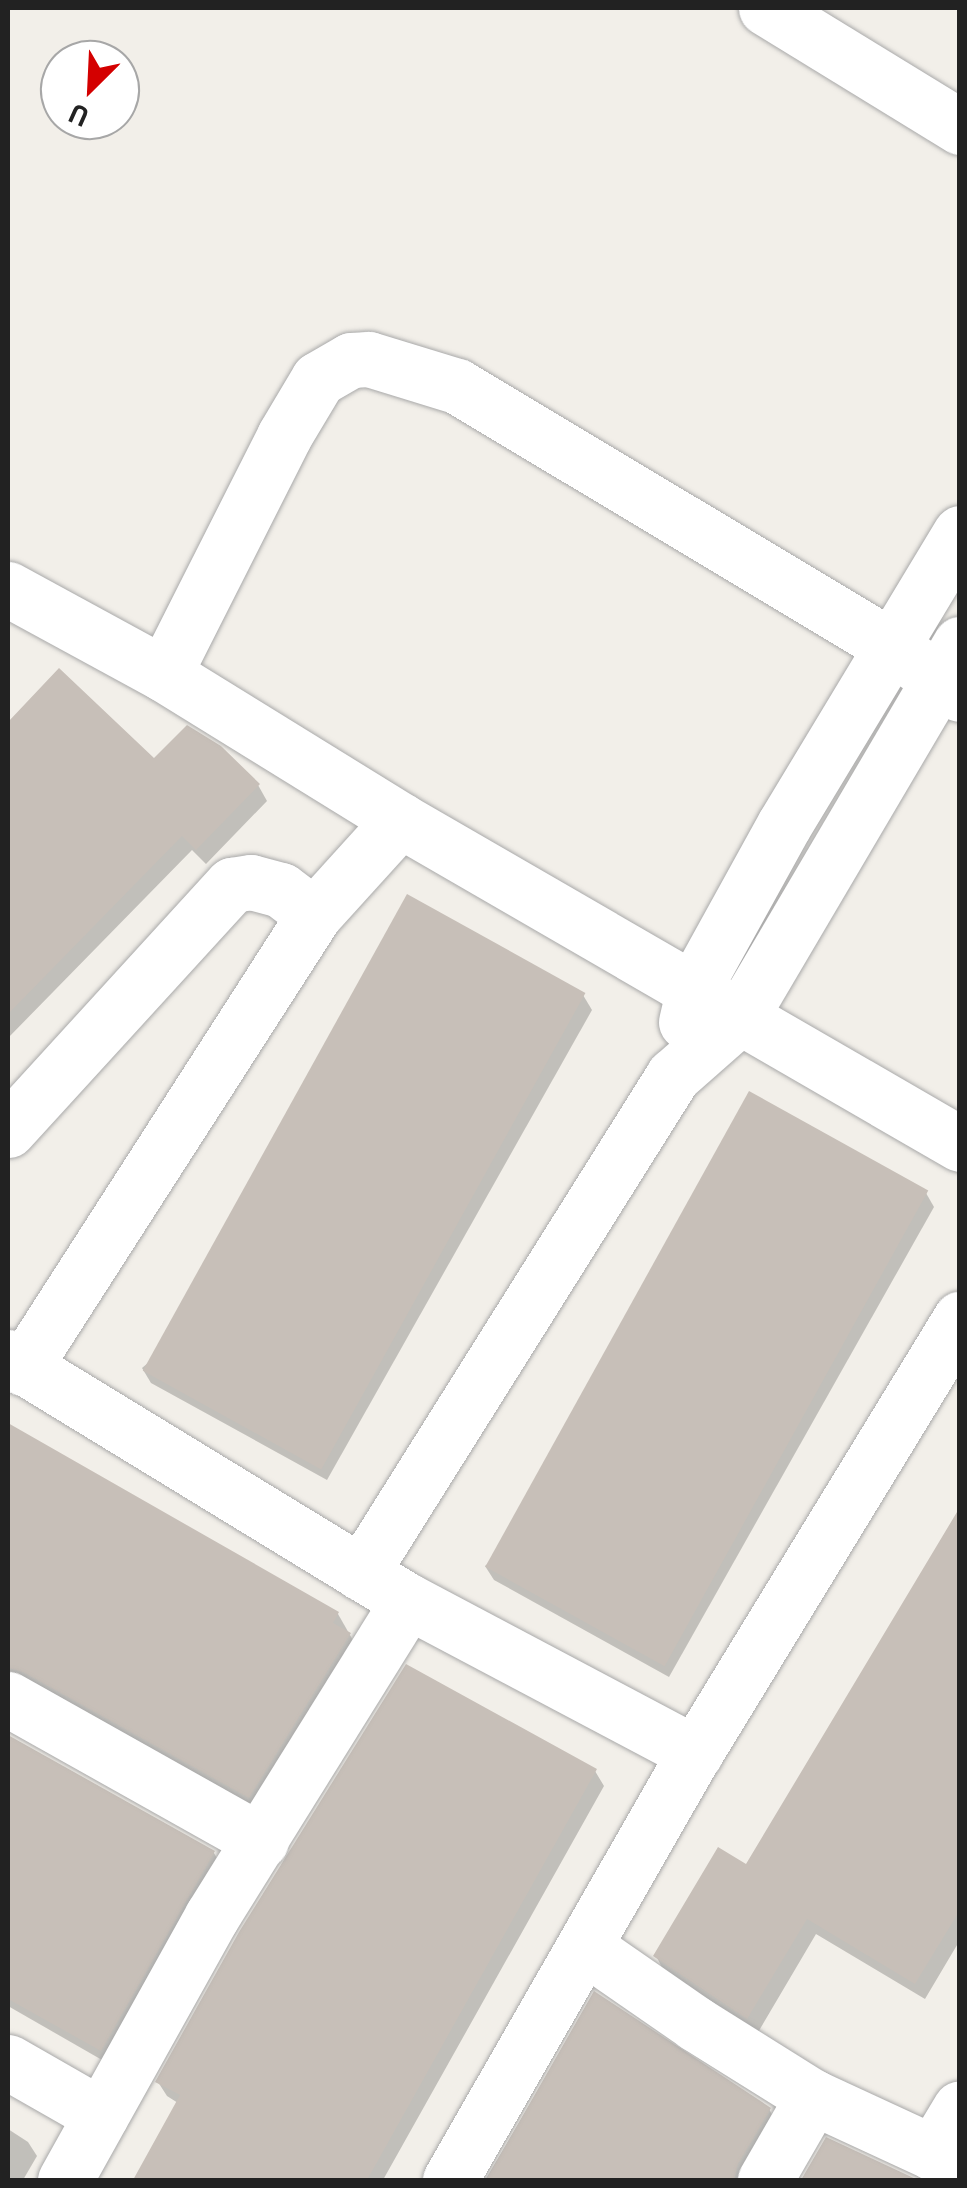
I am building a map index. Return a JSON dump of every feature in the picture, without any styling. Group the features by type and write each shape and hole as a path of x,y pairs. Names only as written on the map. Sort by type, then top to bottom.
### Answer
{"street":[{"path":"766,8 951,111"},
{"path":"164,674 284,436 318,379 350,360 369,358 457,386 889,645 952,672 742,1016 672,1076 361,1573"},
{"path":"672,1076 694,988 889,645 960,533"},
{"path":"8,589 164,674 400,820 960,1144"},
{"path":"400,820 314,915 15,1362 408,1601 695,1753"},
{"path":"8,1130 232,885 251,882 281,890 314,915"},
{"path":"450,2180 695,1753 960,1318"},
{"path":"65,2180 212,1916 408,1601"},
{"path":"8,1699 260,1841"},
{"path":"585,1947 696,2024 813,2097 951,2142"},
{"path":"8,2062 101,2116"},
{"path":"765,2180 813,2097"}],"building":[{"path":"59,668 154,758 187,725 221,746 260,784 196,850 182,836 8,1014 8,722"},
{"path":"407,894 585,993 321,1470 143,1371"},
{"path":"749,1091 928,1190 665,1666 485,1567"},
{"path":"8,1423 339,1612 333,1623 351,1633 249,1798 23,1672 8,1668"},
{"path":"960,1507 960,1910 915,1984 807,1919 747,2019 653,1956 718,1847 746,1864"},
{"path":"406,1664 597,1769 367,2180 133,2180 180,2095 155,2082 239,1932"},
{"path":"8,1735 215,1851 101,2051 8,1999"},
{"path":"594,1991 771,2108 738,2164 734,2180 486,2180"},
{"path":"826,2137 918,2180 801,2180"}]}
